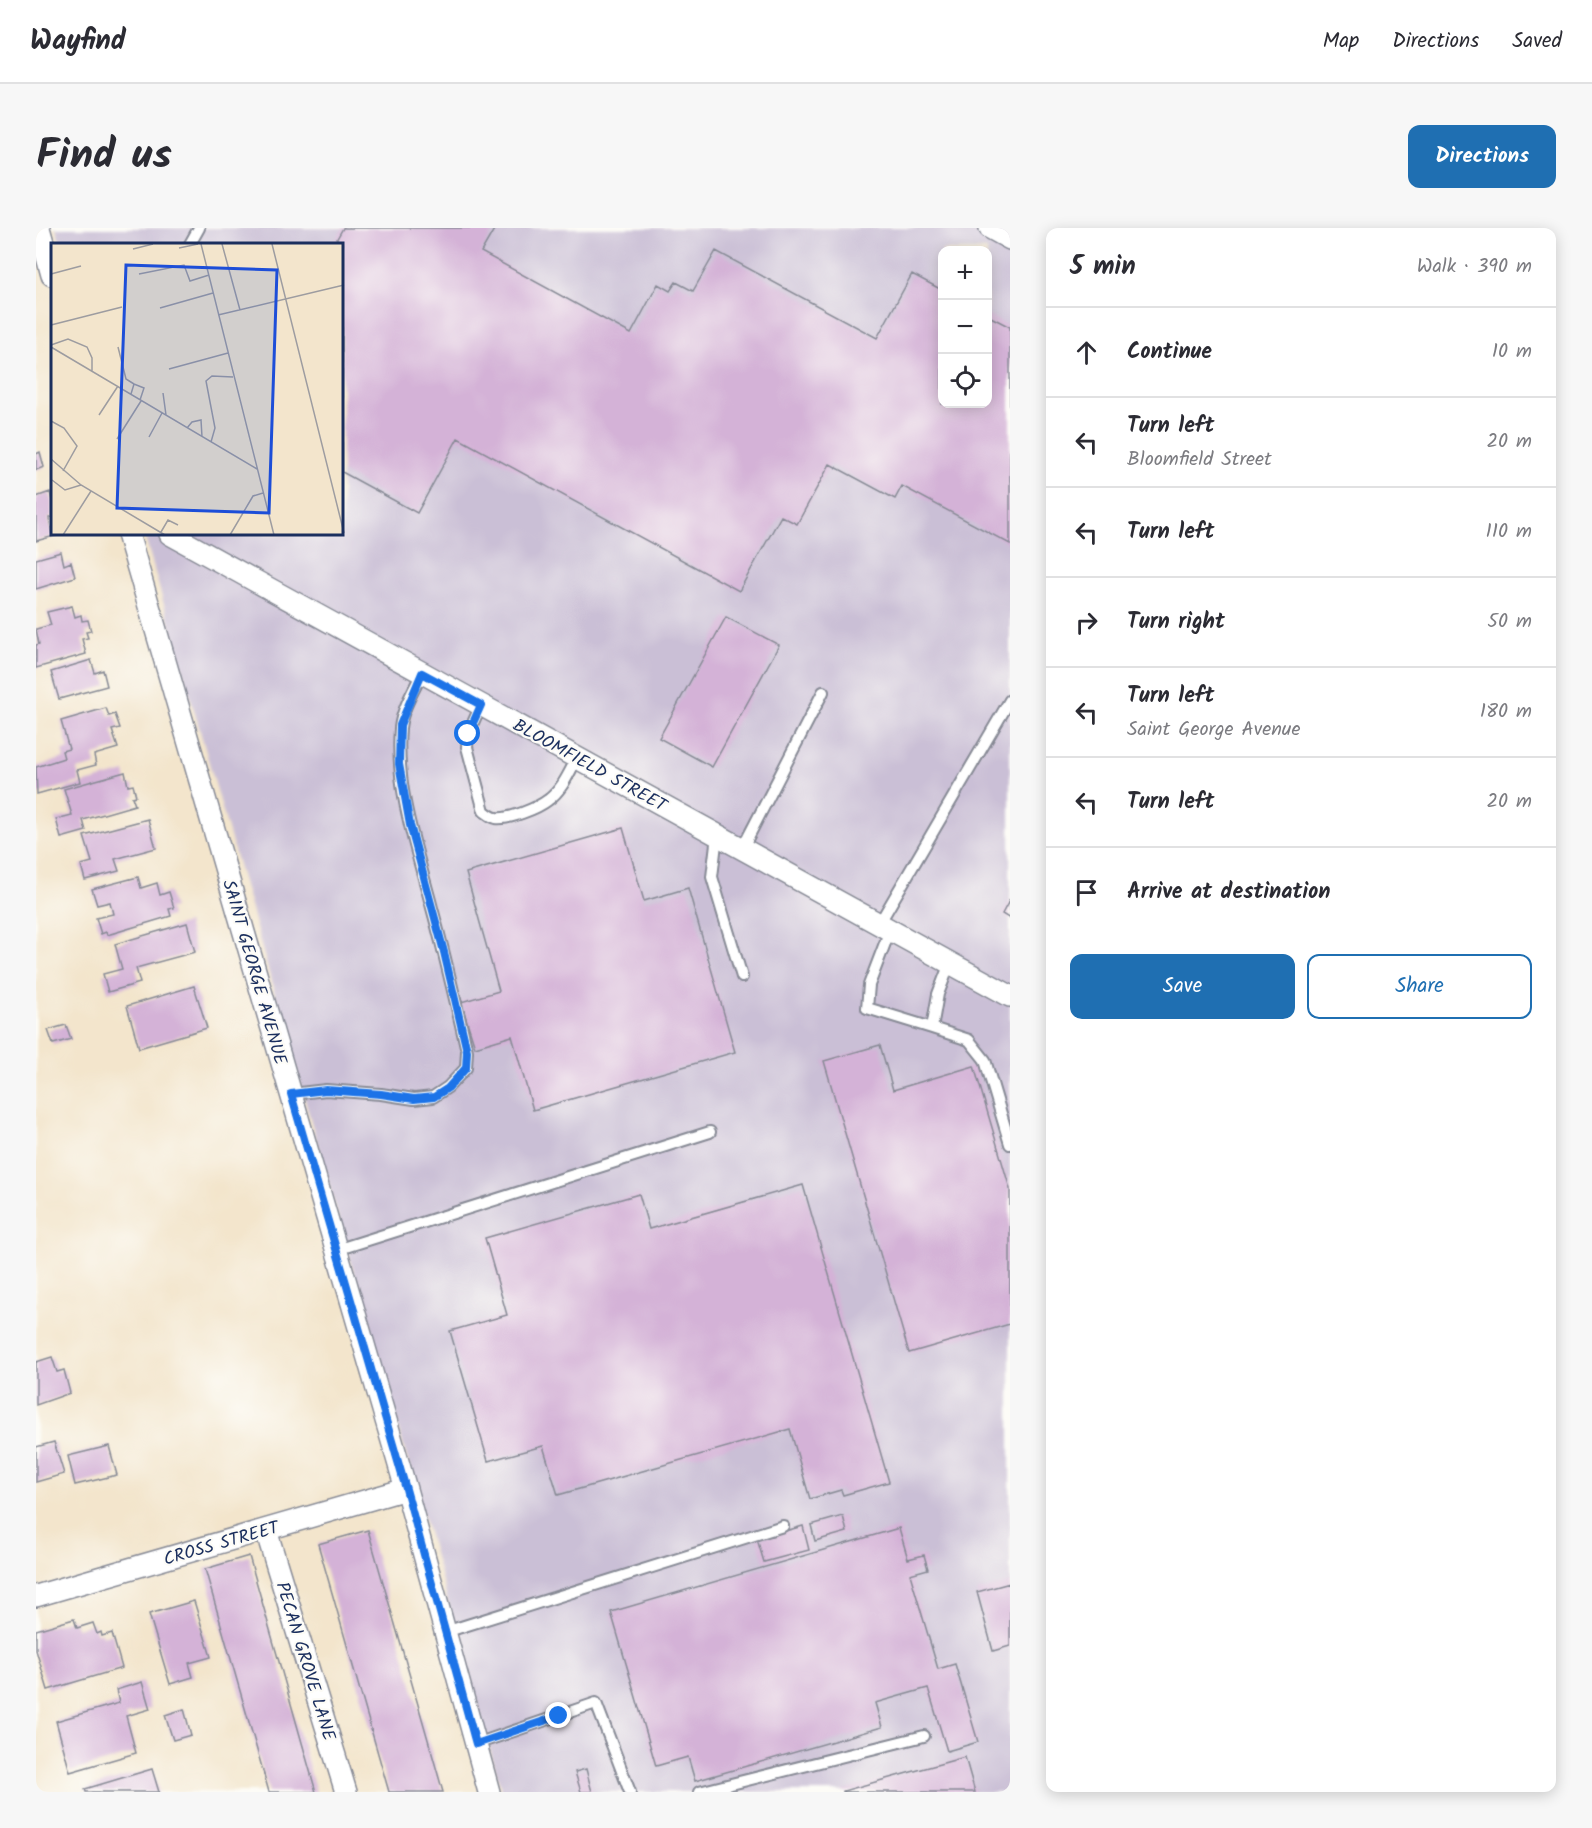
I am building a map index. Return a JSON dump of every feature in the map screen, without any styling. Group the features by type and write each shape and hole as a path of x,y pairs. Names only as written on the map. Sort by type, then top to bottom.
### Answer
{"street":[{"path":"39,228 51,271"},
{"path":"990,228 1010,239"},
{"name":"SAINT GEORGE AVENUE","path":"129,536 406,1489 489,1792"},
{"name":"BLOOMFIELD STREET","path":"174,536 1010,996"},
{"name":"CROSS STREET","path":"36,1596 406,1489"},
{"name":"PECAN GROVE LANE","path":"266,1530 346,1792"}],"lane":[{"path":"191,243 199,228"},
{"path":"291,1094 326,1090 414,1099 434,1097 448,1088 466,1068 467,1051 444,952 410,825 399,764 400,725 422,673"},
{"path":"742,849 823,692"},
{"path":"1010,700 884,927 869,985 867,1008 969,1040 985,1060 1010,1144"},
{"path":"481,705 468,734 467,747 484,811 489,816 512,817 548,801 563,785 577,758"},
{"path":"717,835 712,877 742,977"},
{"path":"932,1028 938,994 950,963"},
{"path":"336,1250 710,1132"},
{"path":"445,1632 783,1526"},
{"path":"476,1744 596,1703 630,1792"},
{"path":"699,1792 924,1736"}],"shaded area":[{"path":"56,228 1010,228 1010,1792 502,1792 145,536 344,536 344,243 61,243"}],"building":[{"path":"343,228 495,228 481,252 631,334 658,284 670,291 676,282 693,291 716,251 877,338 912,274 938,288 938,408 992,408 992,318 1010,327 1010,544 902,486 895,499 830,464 797,524 781,516 739,591 458,438 417,513 344,473 344,243 335,243"},
{"path":"40,452 44,467 36,470 36,454"},
{"path":"50,492 51,517 49,518 51,536 54,536 36,541 36,497"},
{"path":"61,552 64,565 71,562 75,577 36,589 36,559"},
{"path":"72,606 75,617 81,615 82,621 88,620 91,631 86,632 88,638 82,639 86,654 36,668 36,645 39,644 36,629 51,625 47,612"},
{"path":"726,617 779,645 712,767 659,738"},
{"path":"91,660 95,673 103,670 107,686 59,699 51,672"},
{"path":"106,708 109,716 115,714 120,728 112,730 118,748 94,755 96,765 77,770 80,782 37,794 36,767 64,758 62,751 69,749 61,721"},
{"path":"125,772 128,786 133,785 136,796 132,797 135,805 83,820 86,831 61,838 56,819 72,815 64,789"},
{"path":"148,819 156,848 115,859 119,871 85,880 81,865 92,862 84,836"},
{"path":"623,828 644,901 688,888 735,1052 533,1110 512,1036 475,1047 461,1002 499,991 466,873"},
{"path":"138,877 141,888 157,883 160,895 169,892 174,908 169,909 171,916 107,935 106,932 101,934 96,918 113,914 110,902 97,905 92,889"},
{"path":"1010,899 1010,919 1002,914"},
{"path":"187,923 195,952 136,968 140,983 108,992 103,974 122,969 115,944"},
{"path":"194,986 207,1028 139,1048 127,1006"},
{"path":"66,1025 71,1039 53,1044 48,1030"},
{"path":"880,1045 893,1090 974,1066 1010,1189 1010,1324 909,1353 824,1061"},
{"path":"803,1185 889,1482 843,1495 841,1490 810,1499 790,1429 558,1495 543,1446 488,1461 450,1331 507,1315 485,1238 639,1194 649,1229"},
{"path":"52,1357 57,1372 64,1370 70,1393 36,1405 36,1362"},
{"path":"54,1442 64,1474 36,1482 36,1447"},
{"path":"109,1446 117,1475 75,1485 68,1456"},
{"path":"843,1516 847,1532 815,1541 811,1525"},
{"path":"803,1526 809,1550 764,1562 757,1539"},
{"path":"899,1528 908,1559 924,1555 928,1569 910,1574 938,1669 955,1664 978,1742 947,1751 928,1688 875,1703 882,1727 695,1781 688,1757 656,1766 611,1612"},
{"path":"368,1530 443,1792 389,1792 318,1544"},
{"path":"249,1556 316,1792 269,1792 205,1569"},
{"path":"1010,1583 1010,1646 993,1651 977,1592"},
{"path":"194,1601 211,1657 189,1663 193,1677 170,1684 149,1614"},
{"path":"74,1619 77,1628 93,1623 97,1634 101,1632 102,1636 112,1633 122,1668 48,1690 36,1650 36,1630"},
{"path":"142,1682 150,1709 126,1716 136,1753 70,1772 56,1721 119,1703 116,1690"},
{"path":"184,1709 191,1735 173,1740 165,1715"},
{"path":"965,1757 975,1792 843,1792 843,1791"},
{"path":"152,1769 159,1792 86,1792 85,1789"},
{"path":"586,1769 592,1792 581,1792 575,1772"}],"route":[{"path":"468,734 481,705 422,673 400,725 399,764 410,825 444,952 467,1051 466,1068 448,1088 434,1097 414,1099 326,1090 291,1094 406,1489 476,1744 559,1716"}]}
